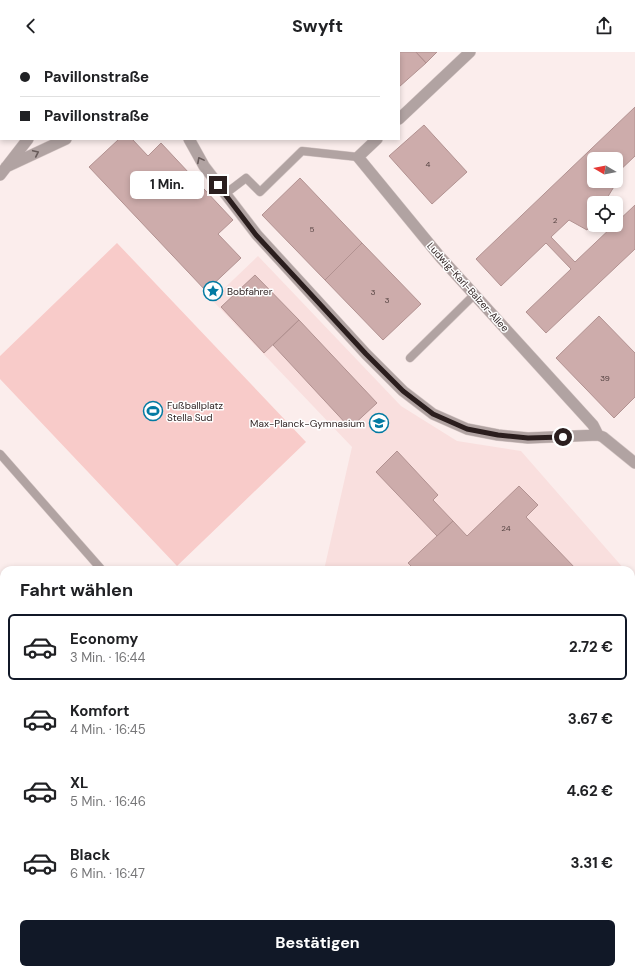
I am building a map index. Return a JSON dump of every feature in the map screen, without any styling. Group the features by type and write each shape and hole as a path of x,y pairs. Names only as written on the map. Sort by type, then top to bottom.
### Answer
{"street":[{"path":"400,118 470,52"},
{"path":"3,171 27,140"},
{"path":"3,171 64,140"},
{"path":"190,140 204,166 256,235 366,354 403,391 433,414 467,429 498,435 528,438 598,435 602,436 635,463"},
{"path":"358,157 376,140"},
{"name":"Ludwig-Karl-Balzer-Allee","path":"358,157 441,258 593,425 598,435"}],"lane":[{"path":"225,194 246,178 260,192 302,151 358,157"},
{"path":"410,358 475,294"},
{"path":"0,454 98,566"}],"shaded area":[{"name":"Fußballplatz Stella Sud","path":"117,243 306,442 177,566 0,379 0,356"},
{"name":"Max-Planck-Gymnasium","path":"258,256 401,406 457,441 521,451 622,566 325,566 352,447 212,300"}],"building":[{"path":"400,52 416,52 426,63 400,86"},
{"path":"416,52 437,52 426,63"},
{"path":"635,107 635,156 623,167 623,152 588,152"},
{"path":"424,125 467,172 432,204 389,156"},
{"path":"118,140 133,140 148,156 161,143 233,220 218,234 241,258 206,291 89,167"},
{"path":"587,153 587,188 613,188 608,196 587,196 587,230 569,220 551,237 575,262 607,232 623,232 623,216 635,205 635,249 546,333 526,312 571,269 546,243 501,286 476,259"},
{"path":"300,178 362,243 325,280 262,215"},
{"path":"362,243 421,304 383,340 325,280"},
{"path":"255,275 299,320 264,353 221,307"},
{"path":"599,316 635,353 635,397 614,418 556,358"},
{"path":"299,320 377,403 350,428 273,345"},
{"path":"397,451 438,495 433,500 453,521 437,536 376,472"},
{"path":"519,486 538,505 526,517 573,566 411,566 408,563 453,521 467,536"}],"place":[{"name":"Bobfahrer","path":"213,291"},
{"name":"Fußballplatz Stella Sud","path":"153,411"},
{"name":"Max-Planck-Gymnasium","path":"379,423"}],"route":[{"path":"218,185 256,235 366,354 403,391 433,414 467,429 498,435 528,438 563,437"}]}
